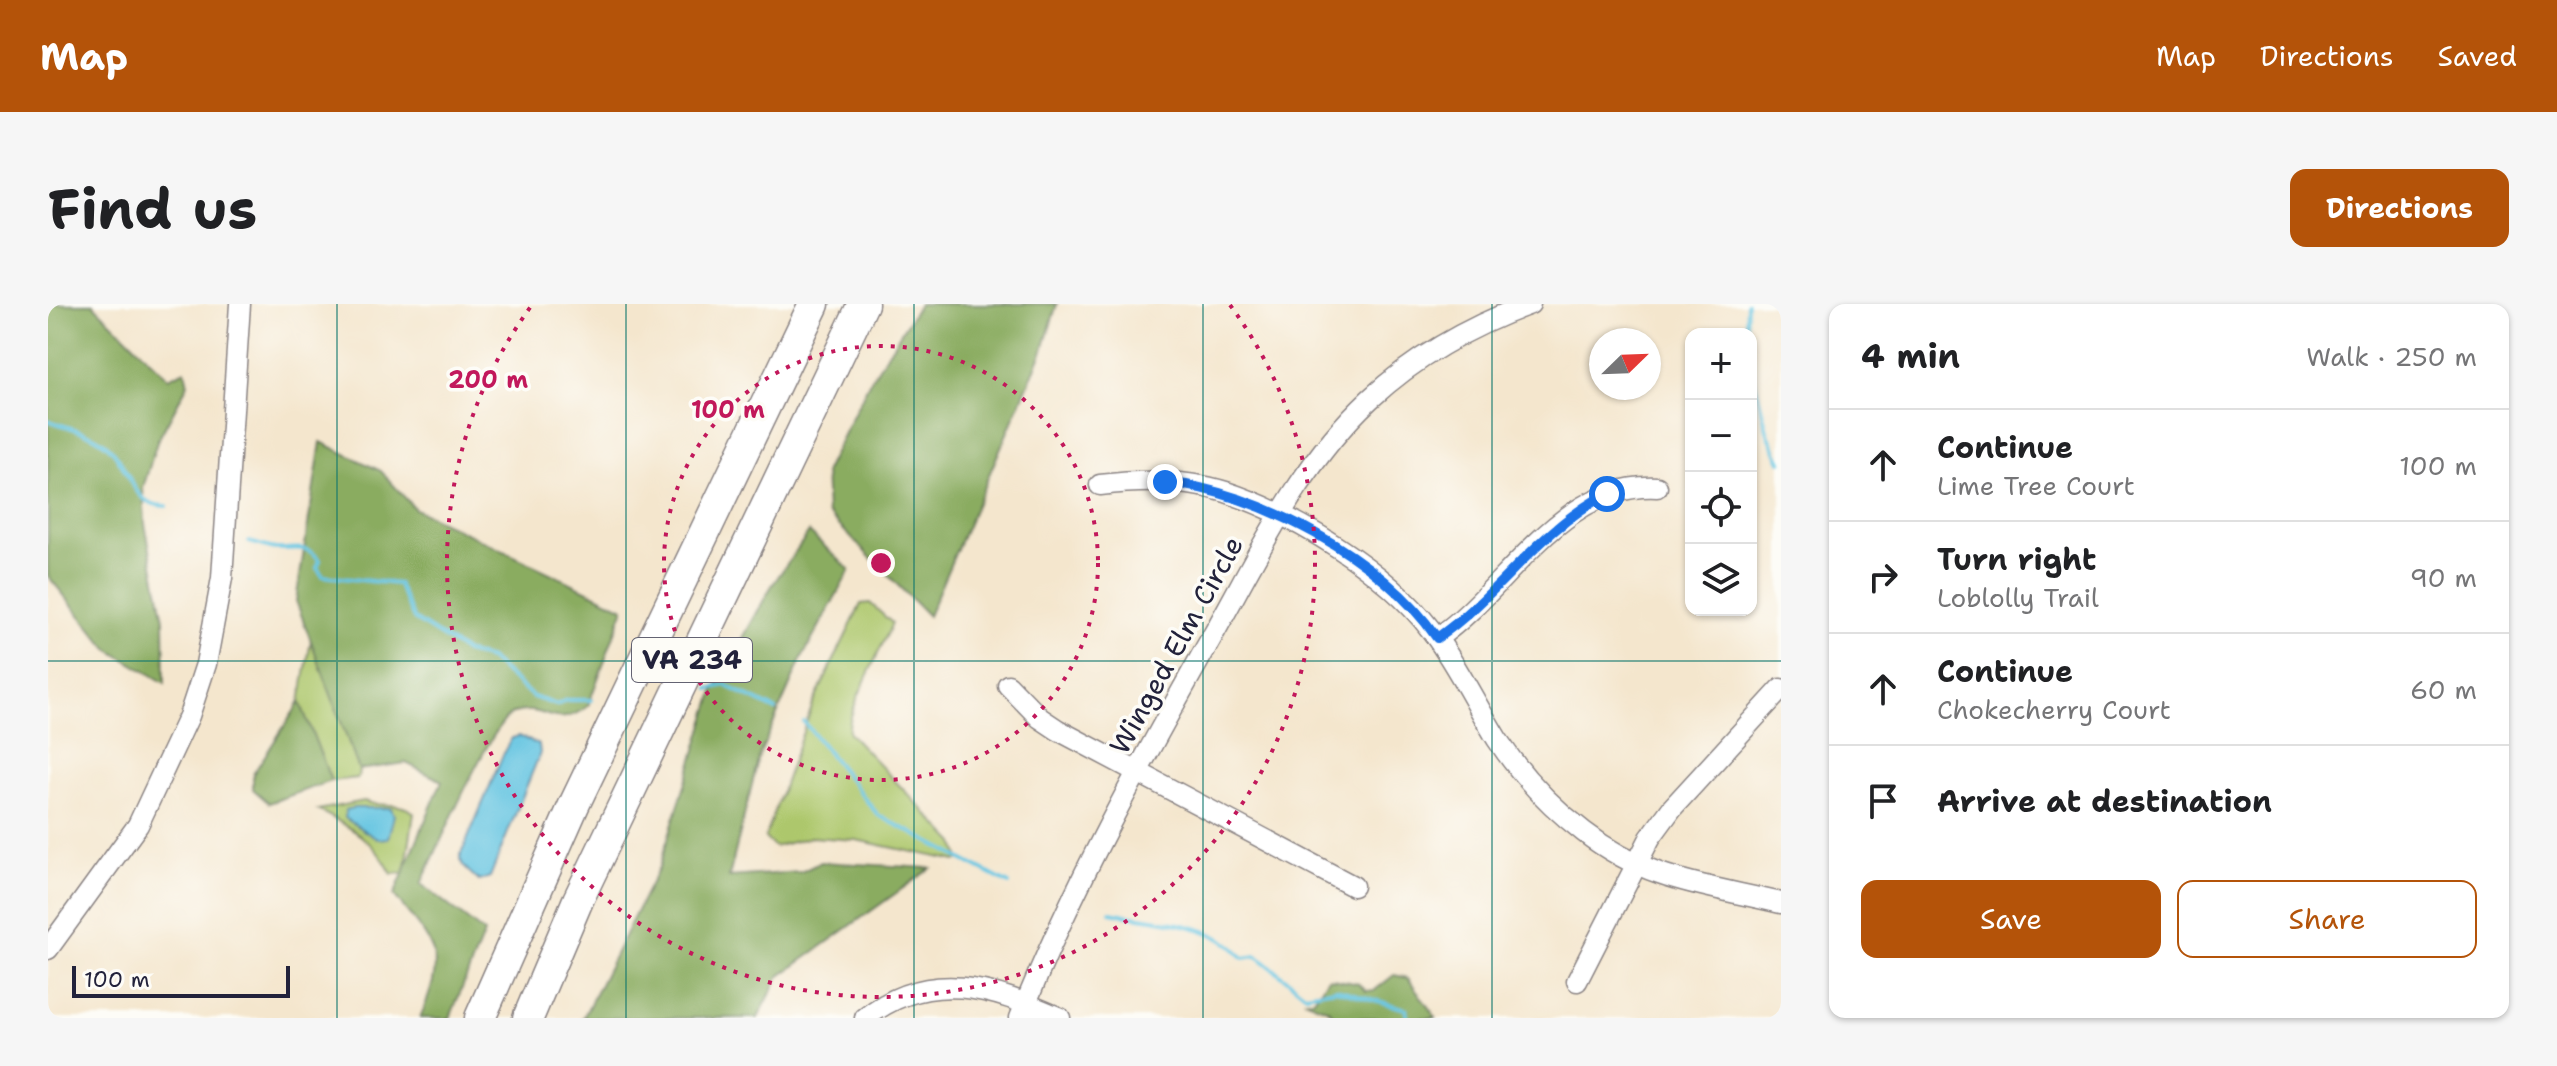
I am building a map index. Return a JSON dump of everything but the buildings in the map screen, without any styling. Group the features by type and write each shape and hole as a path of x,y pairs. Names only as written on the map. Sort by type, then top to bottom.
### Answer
{"highway":[{"name":"VA 234","path":"480,1018 568,819 814,304"},
{"name":"VA 234","path":"528,1018 578,900 863,304"}],"street":[{"path":"48,949 138,825 189,716 206,664 222,578 240,304"},
{"name":"Winged Elm Circle","path":"1023,1010 1137,770 1280,516 1319,456 1371,398 1437,349 1530,304"},
{"path":"1100,485 1131,481 1192,485 1225,492 1280,516 1362,565 1389,586 1437,638 1519,769 1563,815 1633,864 1672,880 1781,903"},
{"path":"1437,638 1477,607 1533,546 1590,503 1625,489 1657,487"},
{"path":"1008,685 1040,718 1058,730 1353,886"},
{"path":"1577,981 1633,864 1672,808 1781,689"},
{"path":"865,1018 911,993 954,986 982,989 1023,1010 1060,1018"}],"green space":[{"path":"48,304 93,304 168,378 185,370 188,384 157,442 143,488 145,524 164,619 165,683 108,649 48,576"},
{"path":"919,304 1057,304 1043,350 928,616 827,513 825,471 869,383"},
{"path":"321,442 381,471 415,509 624,608 588,706 566,717 525,711 514,713 504,721 478,763 421,884 484,933 450,1018 420,1018 434,978 433,952 428,940 394,895 442,781 406,763 359,770 296,601"},
{"path":"809,532 850,570 801,660 759,756 729,877 801,872 821,862 931,868 779,977 758,1018 583,1018 659,867 715,689 771,587"},
{"path":"870,603 892,623 858,696 849,733 955,843 960,859 956,861 856,840 811,837 774,847 765,838 813,704 861,604"},
{"path":"311,640 359,770 358,778 331,781 300,702"},
{"path":"300,702 331,781 269,803 253,789 253,774"},
{"path":"364,801 403,807 414,813 405,873 392,874 378,852 361,836 318,810"},
{"path":"1394,975 1408,978 1436,1018 1336,1018 1329,1010 1304,1000 1314,999 1328,978 1359,984 1366,991 1375,990"}],"water":[{"path":"519,736 539,745 540,753 490,877 479,881 463,866 460,857 505,750 512,738"},
{"path":"391,808 394,815 388,838 377,839 345,818 346,810"}],"waterway":[{"path":"1746,328 1747,304"},
{"path":"1757,391 1768,434 1781,462"},
{"path":"48,420 103,442 117,457 139,494 155,505 167,506"},
{"path":"249,542 276,549 300,548 310,551 320,560 317,568 323,576 398,584 414,619 466,652 490,659 533,697 557,705 566,700 591,700"},
{"path":"709,689 725,685 776,710"},
{"path":"804,722 878,815 1009,884"},
{"path":"1111,912 1200,930 1216,936 1243,958 1257,956 1305,994 1336,989 1406,1009 1407,1018"}],"route":[{"path":"1165,482 1225,492 1315,535 1389,586 1437,638 1477,607 1533,546 1590,503 1607,494"}]}
